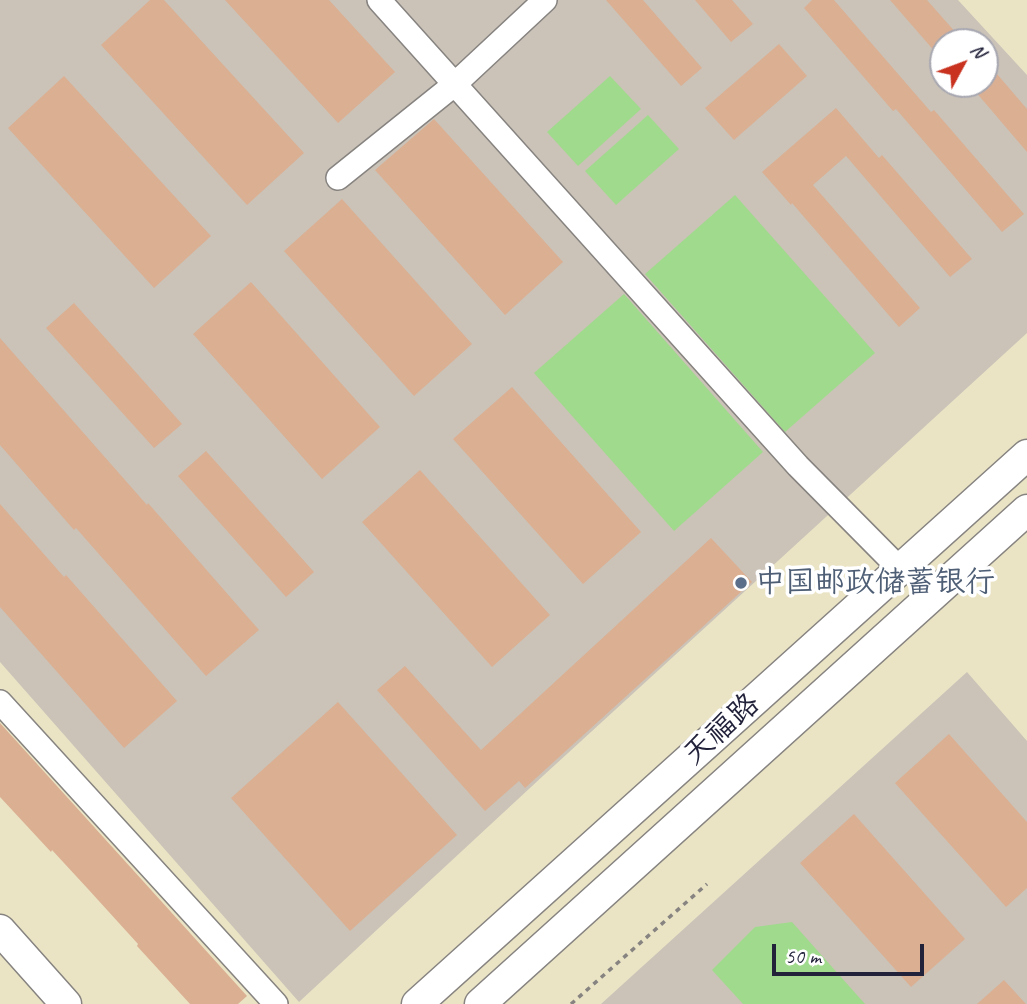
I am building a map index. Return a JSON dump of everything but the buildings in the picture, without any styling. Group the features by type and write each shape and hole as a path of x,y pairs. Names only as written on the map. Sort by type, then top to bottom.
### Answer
{"main road":[{"name":"天福路","path":"417,1004 1027,455"},
{"name":"天福路","path":"480,1004 1027,510"},
{"path":"0,930 66,1004"}],"lane":[{"path":"379,0 798,466 900,569"},
{"path":"338,178 455,84 545,0"},
{"path":"0,702 276,1004"}],"path":[{"path":"571,1004 707,884"}],"shaded area":[{"path":"0,0 958,0 984,28 929,28 929,98 999,98 999,45 1027,75 1027,333 299,1002 0,662"},
{"path":"967,672 1027,741 1027,1004 601,1004"}],"green space":[{"path":"610,76 641,109 578,166 547,132"},
{"path":"648,115 679,149 616,205 585,171"},
{"path":"735,195 875,353 785,432 645,274"},
{"path":"624,294 763,452 674,531 534,373"},
{"path":"792,922 865,1004 743,1004 712,970 755,927"}],"place":[{"name":"中国邮政储蓄银行","path":"741,583"}]}
